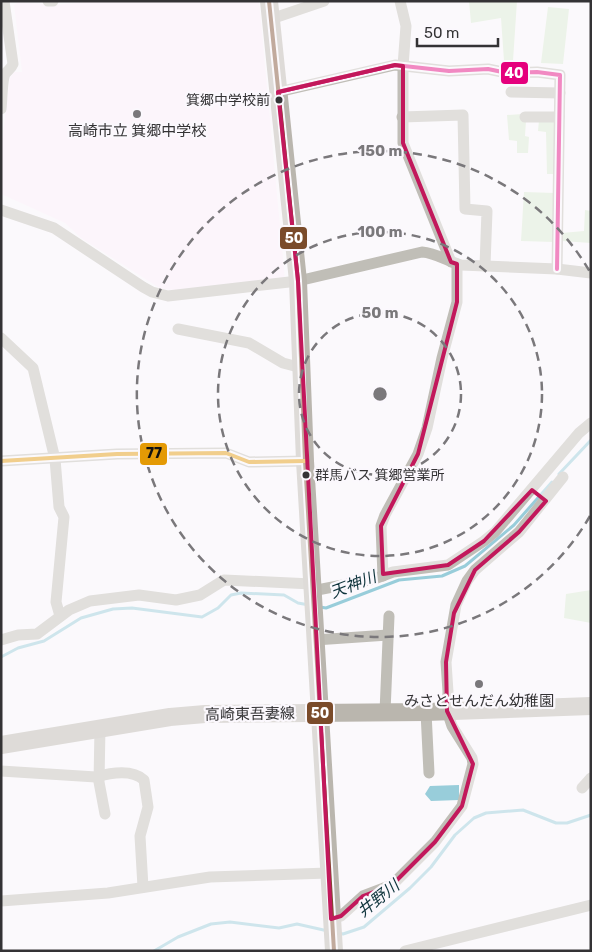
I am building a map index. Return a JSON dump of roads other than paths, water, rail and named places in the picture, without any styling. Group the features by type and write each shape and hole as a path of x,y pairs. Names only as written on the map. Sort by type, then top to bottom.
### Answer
{"main road":[{"path":"268,1 298,281 305,461 332,934"},
{"name":"高崎東吾妻線","path":"1,744 170,717 205,714 426,712 591,706"}],"street":[{"path":"1,109 4,79 12,64 4,1"},
{"path":"48,1 53,1"},
{"path":"271,19 324,1"},
{"path":"383,576 381,526 418,454 427,428 442,358 457,302 454,263 403,143 403,66 406,26 400,1"},
{"path":"278,92 395,65 449,71 488,69 508,73 537,72 560,75 557,269"},
{"path":"511,92 560,93"},
{"path":"402,117 463,115 465,209 487,210 485,266"},
{"path":"525,117 560,117"},
{"path":"1,210 54,228 143,287 162,295 178,296 298,281 422,252 431,253 454,263 557,269 591,273"},
{"path":"178,328 249,343 277,360 302,368"},
{"path":"1,338 34,368 55,459 59,507 64,517 56,602 60,616"},
{"path":"332,934 341,916 363,896 392,885 435,842 460,810 473,761 452,726 447,711 448,652 454,613 474,570 519,532 539,495 579,433 591,422"},
{"path":"1,461 117,454 226,453 249,462 305,461"},
{"path":"1,640 18,635 36,634 60,616 85,603 116,597 139,595 176,600 200,595 224,580 312,594 374,579 393,572 448,565 484,541 563,477"},
{"path":"385,712 389,616"},
{"path":"315,640 388,635"},
{"path":"426,712 429,773"},
{"path":"100,728 99,782 105,814"},
{"path":"1,771 96,778 111,772 140,775 144,780 148,807 140,836 143,887"},
{"path":"582,788 591,778"},
{"path":"1,901 108,893 210,877 328,873"},
{"path":"404,951 591,905"}],"water":[{"path":"459,785 459,800 431,801 425,794 430,786"}],"waterway":[{"name":"天神川","path":"559,474 591,440"},
{"name":"天神川","path":"320,607 326,608 399,580 442,576 465,566 514,525 552,482"},
{"name":"天神川","path":"1,657 18,648 44,641 81,618 113,609 132,608 202,617 218,608 231,595 241,593 284,595 298,603 309,605"},
{"name":"井野川","path":"339,933 343,934 364,927 410,888 431,867 455,835 474,818 486,813 523,810 556,823 567,823 591,815"},
{"name":"井野川","path":"154,951 178,937 211,924 230,922 279,928 297,924 328,931"}],"place":[{"name":"箕郷中学校前","path":"279,100"},
{"name":"高崎市立 箕郷中学校","path":"137,114"},
{"name":"群馬バス 箕郷営業所","path":"306,475"},
{"name":"みさとせんだん幼稚園","path":"479,684"}]}
